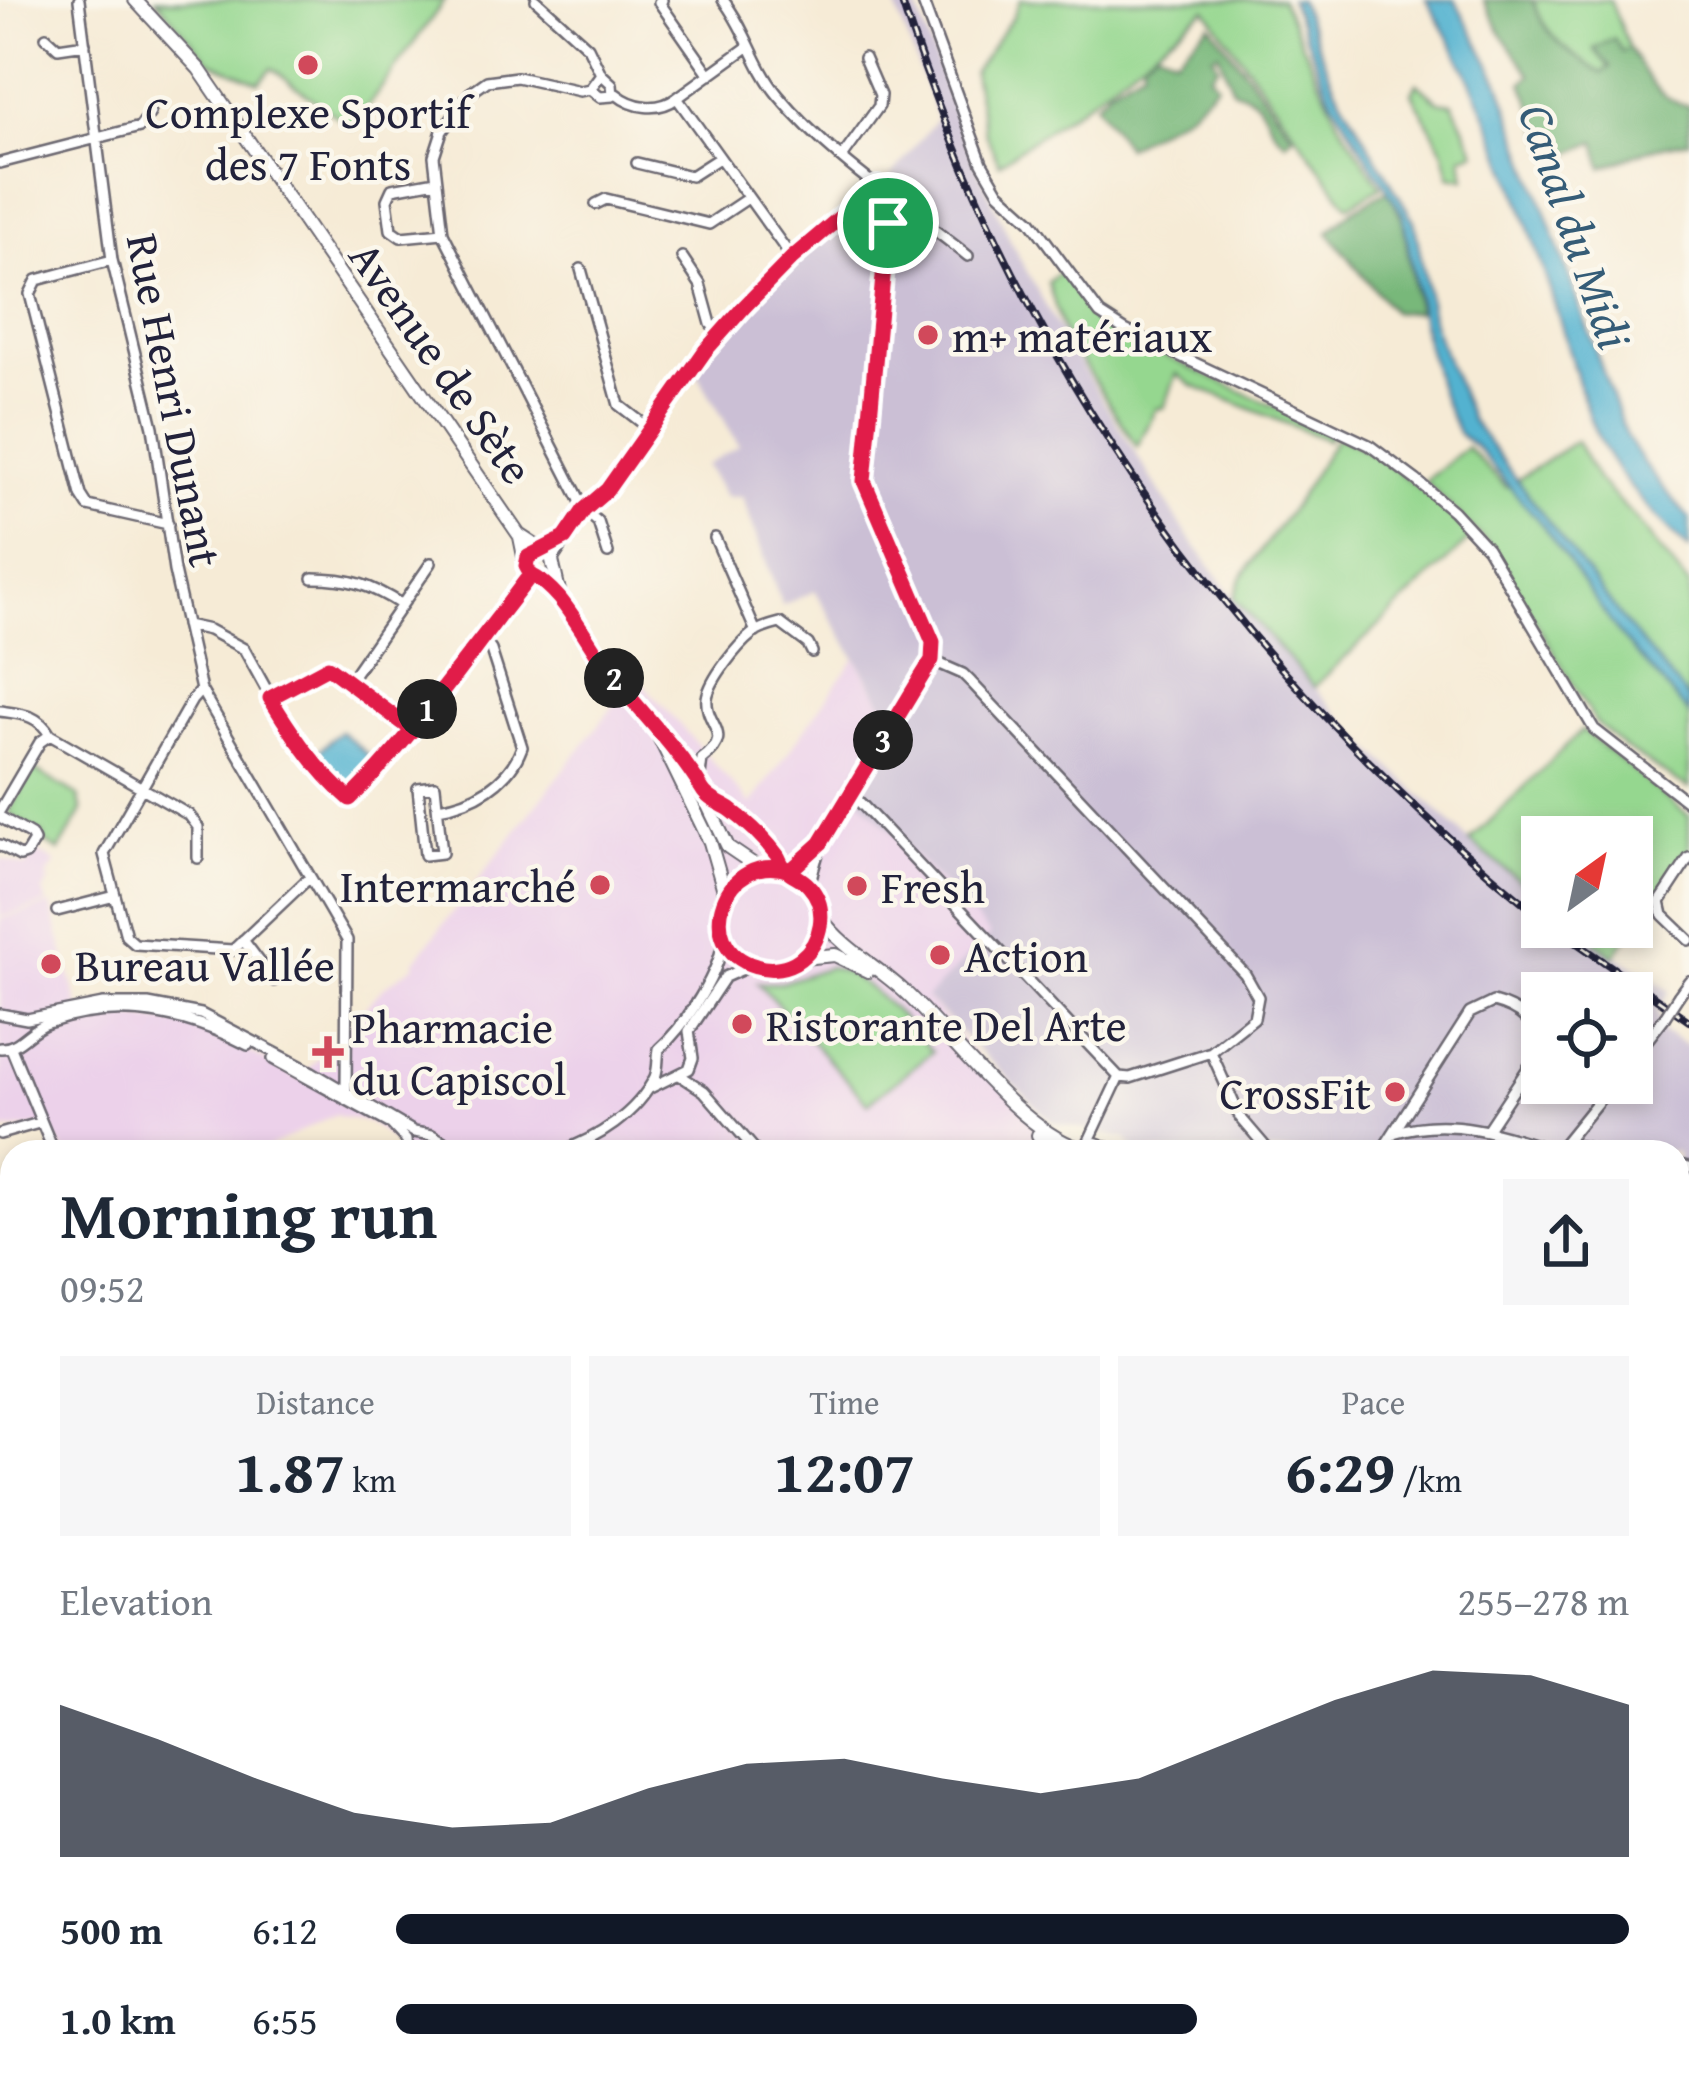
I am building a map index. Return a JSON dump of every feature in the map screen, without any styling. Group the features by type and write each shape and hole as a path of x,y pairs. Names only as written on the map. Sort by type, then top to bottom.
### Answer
{"main road":[{"name":"Avenue de Sète","path":"135,0 199,69 541,564"},
{"path":"541,564 584,638 684,757 728,847 759,868 787,870 809,885 833,935 905,992 1047,1133 1062,1140"},
{"path":"650,722 710,842 725,894"},
{"path":"759,868 734,881 725,894 720,908 723,937 730,949 752,965 778,968 802,958 835,955 856,963 1042,1140"},
{"path":"802,958 812,946 821,918"}],"street":[{"name":"Rue Henri Dunant","path":"79,0 112,260 153,427 186,625 202,690 349,951 346,1091"},
{"path":"536,0 578,36 616,94 651,107 677,98 749,46"},
{"path":"662,0 658,2 710,74"},
{"path":"723,0 775,92 889,199 968,256"},
{"path":"922,0 982,163 999,191 1031,221 1100,314 1124,330 1370,445 1416,480 1487,548 1594,730 1689,803"},
{"path":"46,37 58,48 85,44"},
{"path":"843,156 879,106 880,95 864,58"},
{"path":"601,74 590,89 580,91 509,76 480,85 438,139 434,156 443,233 584,510 598,522 608,553"},
{"path":"590,89 600,98 616,94"},
{"path":"677,98 792,258"},
{"path":"0,163 140,127 150,113"},
{"path":"637,163 691,176 719,158"},
{"path":"436,181 392,189 387,200 391,230 405,237 443,233"},
{"path":"186,625 209,630 244,649 292,736 350,799 584,510 607,490 721,333 792,258 877,186"},
{"path":"596,203 606,200 709,224 748,198"},
{"path":"809,885 821,843 932,660 933,642 925,619 864,481 889,199"},
{"path":"682,257 700,284 711,324 721,333"},
{"path":"112,260 37,280 30,294 88,506 168,524"},
{"path":"581,269 619,405 650,429"},
{"path":"716,538 756,632"},
{"path":"350,680 431,562"},
{"path":"313,578 348,578 371,585 402,605"},
{"path":"684,757 702,759 711,752 718,737 708,708 709,691 756,632 780,623 812,652"},
{"path":"438,808 477,798 520,754 522,739 491,650 482,638"},
{"path":"851,793 1119,1077 1130,1078 1211,1052 1254,1018 1258,998 1254,986 970,682 932,660"},
{"path":"270,698 322,668 335,670 411,729"},
{"path":"202,690 104,854 126,936 135,944 225,952 310,878"},
{"path":"0,711 22,712 44,724 50,735 194,819 198,858"},
{"path":"0,844 20,856 34,841 0,814 40,742 50,735"},
{"path":"702,759 702,789 757,834 787,870 821,843"},
{"path":"435,786 438,808 442,853 424,855 418,788 435,786"},
{"path":"1689,858 1660,902 1663,915 1689,940"},
{"path":"57,911 115,896"},
{"path":"646,1091 658,1065 659,1049 717,969 723,937"},
{"path":"243,940 274,982"},
{"path":"747,1140 704,1091 692,1064 688,1031 725,976 752,965"},
{"path":"1653,1032 1689,981"},
{"path":"1388,1140 1470,1013 1486,1003 1502,1004 1534,1026 1540,1050 1487,1130"},
{"path":"0,1014 27,1019 103,1004 182,1009 218,1021 434,1140"},
{"path":"48,1140 6,1048 42,1024 104,1010 147,1011 200,1022 391,1124 406,1140"},
{"path":"15,1016 24,1030 22,1039"},
{"path":"669,1041 681,1041 690,1048"},
{"path":"1211,1052 1240,1117 1260,1140"},
{"path":"322,1078 329,1077 344,1060"},
{"path":"585,1140 604,1131 646,1091 692,1064"},
{"path":"658,1065 704,1091"},
{"path":"1086,1140 1119,1077"},
{"path":"1567,1140 1596,1104"},
{"path":"1411,1106 1435,1124"},
{"path":"0,1134 39,1123"},
{"path":"1098,1123 1108,1140"},
{"path":"1393,1132 1435,1124 1528,1140"},
{"path":"413,1140 425,1134"}],"shaded area":[{"path":"893,0 914,0 963,136 1012,244 1065,341 1184,530 1234,598 1362,740 1521,882 1521,948 1608,948 1642,972 1521,972 1521,1104 1653,1104 1653,979 1670,991 1657,1011 1663,1032 1689,1047 1689,1140 1128,1140 1052,1122 926,998 990,935 847,785 891,716 815,591 782,606 742,497 725,497 705,465 739,446 690,361 793,253 884,186 937,118"},
{"path":"855,658 891,716 991,936 927,999 1050,1140 392,1140 370,1123 334,1115 283,1140 57,1140 47,1126 0,1131 0,919 51,905 83,1022 121,1016 199,1025 299,1079 385,986 416,964 622,695 640,680 751,805"},
{"path":"36,851 56,863 46,877 50,880 43,891 47,904 0,917 0,858 26,867"}],"green space":[{"name":"Complexe Sportif des 7 Fonts","path":"156,0 445,0 352,128 272,68 259,82 210,62"},
{"path":"1020,0 1281,0 1339,122 1381,187 1348,206 1206,9 999,163 985,133 973,73"},
{"path":"1483,0 1532,0 1559,43 1602,73 1610,67 1594,49 1614,38 1622,52 1629,48 1659,91 1689,106 1689,141 1652,148 1603,168 1596,142 1554,160 1523,83 1531,75"},
{"path":"1538,0 1610,0 1629,48 1622,53 1595,50 1610,68 1602,73 1553,36 1534,4"},
{"path":"1210,24 1293,135 1286,142 1254,100 1233,90 1218,52 1213,55 1218,65 1210,74 1217,84 1188,112 1126,147 1095,104 1110,88 1143,68 1143,59 1156,49 1176,57"},
{"path":"1417,83 1438,101 1453,103 1476,152 1462,156 1465,179 1450,176 1444,152 1412,93"},
{"path":"1388,190 1403,221 1417,312 1393,312 1328,232 1353,210"},
{"path":"1062,271 1088,308 1126,338 1331,433 1327,440 1191,385 1177,374 1164,408 1157,408 1137,447 1063,333 1048,282"},
{"path":"1337,436 1409,480 1472,537 1314,687 1234,598 1241,578"},
{"path":"1576,441 1598,480 1689,586 1689,789 1624,748 1595,722 1492,548 1425,481 1466,447 1506,487"},
{"path":"1582,730 1689,816 1689,851 1653,901 1653,816 1521,816 1521,882 1470,841"},
{"path":"33,769 78,796 82,811 59,851 43,841 44,835 8,813"},
{"path":"829,967 871,990 932,1052 868,1103 758,983 781,983"}],"water":[{"path":"1290,0 1299,0 1335,87 1414,221 1434,328 1471,420 1689,700 1689,714 1619,634 1543,526 1477,448 1458,433 1440,392 1424,334 1403,215 1331,98"},
{"path":"1426,0 1455,0 1499,81 1626,436 1689,518 1689,549 1629,486 1594,429 1533,238 1487,115"},
{"path":"340,731 375,761 357,785 349,788 316,754"}],"railway":[{"path":"901,0 951,137 1010,267 1077,390 1153,507 1238,617 1331,723 1432,823 1521,900"},
{"path":"1584,948 1689,1021"}],"place":[{"name":"Complexe Sportif des 7 Fonts","path":"308,65"},
{"name":"m+ matériaux","path":"928,335"},
{"name":"Intermarché","path":"600,885"},
{"name":"Fresh","path":"857,886"},
{"name":"Action","path":"940,955"},
{"name":"Bureau Vallée","path":"51,964"},
{"name":"Ristorante Del Arte","path":"742,1024"},
{"name":"Pharmacie du Capiscol","path":"328,1052"},
{"name":"CrossFit","path":"1395,1092"}],"route":[{"path":"888,223 864,481 934,650 821,843 790,871 784,868 772,867 747,872 725,894 719,922 723,937 740,959 778,968 802,958 819,933 821,918 809,885 784,868 764,840 730,810 704,795 686,760 614,677 561,600 531,575 526,580 411,729 360,789 350,799 336,788 292,736 270,698 328,667 411,729 531,575 528,557 565,538 584,510 607,490 705,351 744,307 792,258 877,186 889,199 888,223"}],"water label":[{"name":"Canal du Midi","path":"1576,226"}]}
